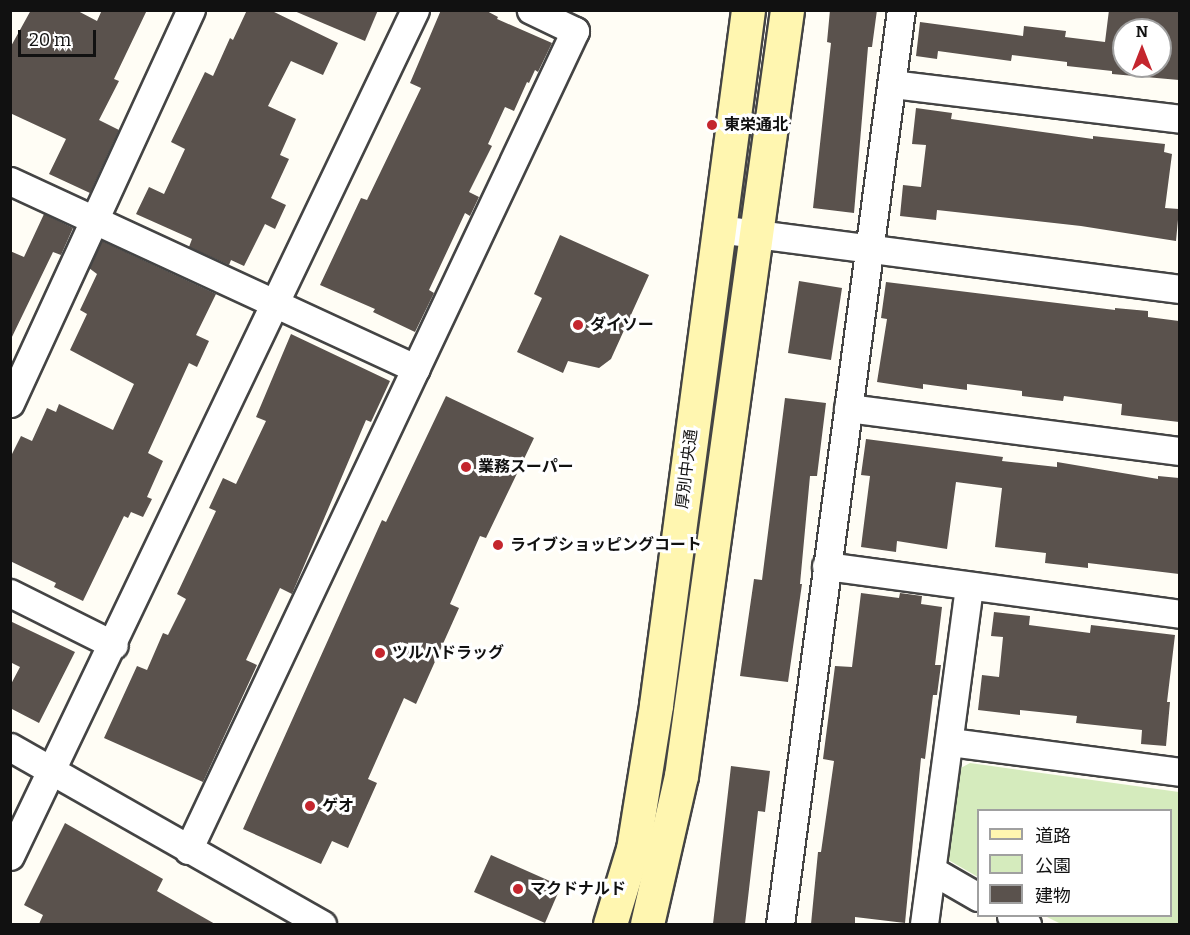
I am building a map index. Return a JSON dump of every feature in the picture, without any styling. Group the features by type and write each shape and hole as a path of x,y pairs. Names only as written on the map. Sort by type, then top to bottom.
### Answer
{"main road":[{"name":"厚別中央通","path":"610,924 633,849 656,705 748,10"},
{"path":"647,924 681,776 758,234 787,10"}],"street":[{"path":"10,403 191,10"},
{"path":"10,856 114,645 415,10"},
{"path":"188,850 575,31 531,10"},
{"path":"780,924 901,10"},
{"path":"892,84 1179,119"},
{"path":"10,181 416,369"},
{"path":"718,229 1179,289"},
{"path":"848,408 1179,452"},
{"path":"826,566 1179,614"},
{"path":"924,924 933,871 969,586"},
{"path":"10,593 114,645"},
{"path":"950,742 1179,772"},
{"path":"10,747 322,924"},
{"path":"933,871 977,896"}],"green space":[{"path":"970,763 1179,792 1179,924 1061,924 1047,917 1172,917 1172,809 977,809 977,876 945,858 957,770"}],"building":[{"path":"31,10 76,10 97,21 102,10 147,10 114,79 119,81 99,120 119,130 90,193 49,174 66,139 10,113 10,48"},
{"path":"247,10 270,10 338,43 323,75 291,61 268,106 296,119 280,155 289,159 271,198 286,205 275,229 265,224 244,266 231,260 229,265 189,247 192,239 136,214 149,187 164,194 185,149 171,142 205,72 213,76 230,38 233,40"},
{"path":"292,10 378,10 365,41"},
{"path":"441,10 485,10 498,17 497,19 552,43 538,72 535,70 529,83 527,82 514,111 505,107 488,144 492,146 469,192 479,197 470,216 465,213 429,290 434,293 415,332 373,312 375,309 320,285 361,198 367,200 421,88 410,83"},
{"path":"830,10 877,10 872,47 868,47 854,213 813,208 831,43 827,42"},
{"path":"1109,10 1179,10 1179,80 1157,78 1172,78 1172,18 1112,18 1112,71 1067,66 1067,62 1012,55 1011,61 938,51 937,59 916,56 920,22 1023,36 1024,26 1066,31 1065,37 1105,42"},
{"path":"916,108 952,113 951,119 1093,139 1093,136 1165,144 1164,152 1172,154 1165,208 1179,209 1176,241 1081,226 937,210 936,220 900,216 903,185 921,187 926,145 912,144"},
{"path":"44,214 73,228 61,255 53,252 10,341 10,251 24,257"},
{"name":"ダイソー","path":"560,235 649,275 611,359 599,368 568,361 563,373 517,352 542,298 534,294"},
{"path":"102,241 216,294 196,335 209,341 197,367 189,363 148,453 163,461 147,497 152,499 143,517 131,512 128,518 124,516 83,601 54,587 56,583 10,561 10,458 21,436 32,441 47,408 56,412 59,404 113,430 134,384 70,350 87,314 80,310 97,274 89,268"},
{"path":"799,281 842,288 831,360 788,353"},
{"path":"886,282 1115,310 1115,308 1148,311 1148,317 1179,321 1179,422 1121,415 1122,404 1064,396 1063,401 1022,396 1022,391 967,384 967,390 923,384 923,389 877,382 887,319 881,318"},
{"path":"291,334 390,381 371,422 366,420 292,594 280,588 246,660 257,665 203,782 104,738 137,666 147,670 163,633 168,635 186,599 177,594 216,511 209,508 223,478 236,484 266,421 256,417"},
{"path":"446,396 534,438 486,538 480,536 450,604 459,608 416,704 404,698 368,779 377,783 348,848 332,841 321,864 243,829 382,520 386,522"},
{"path":"785,398 826,403 817,476 810,476 800,584 802,584 788,682 740,676 754,579 762,580"},
{"path":"866,439 1003,457 1002,461 1057,467 1057,462 1158,479 1158,476 1179,478 1179,574 1088,563 1088,568 1045,563 1046,553 995,547 1002,488 956,482 947,549 897,541 896,552 861,547 870,476 861,475"},
{"path":"861,593 899,598 900,593 922,596 921,604 942,607 935,665 941,665 937,695 933,695 925,759 921,758 905,923 855,917 855,924 811,924 818,852 821,852 834,761 823,759 835,666 852,667"},
{"path":"994,612 1030,616 1029,625 1090,633 1091,625 1175,635 1167,702 1170,702 1166,746 1141,744 1142,730 1076,723 1077,716 1020,710 1020,715 978,710 982,675 999,677 1003,637 991,636"},
{"path":"10,621 75,652 39,723 10,708 10,686 20,667 10,662"},
{"path":"731,766 770,771 765,812 758,811 745,924 713,924"},
{"path":"65,823 163,879 157,891 215,924 39,924 43,915 24,905"},
{"name":"マクドナルド","path":"491,855 561,886 545,923 474,892"}],"place":[{"name":"東栄通北","path":"712,125"},
{"name":"ダイソー","path":"578,325"},
{"name":"業務スーパー","path":"466,467"},
{"name":"ライブショッピングコート","path":"498,545"},
{"name":"ツルハドラッグ","path":"380,653"},
{"name":"ゲオ","path":"310,806"},
{"name":"マクドナルド","path":"518,889"}]}
